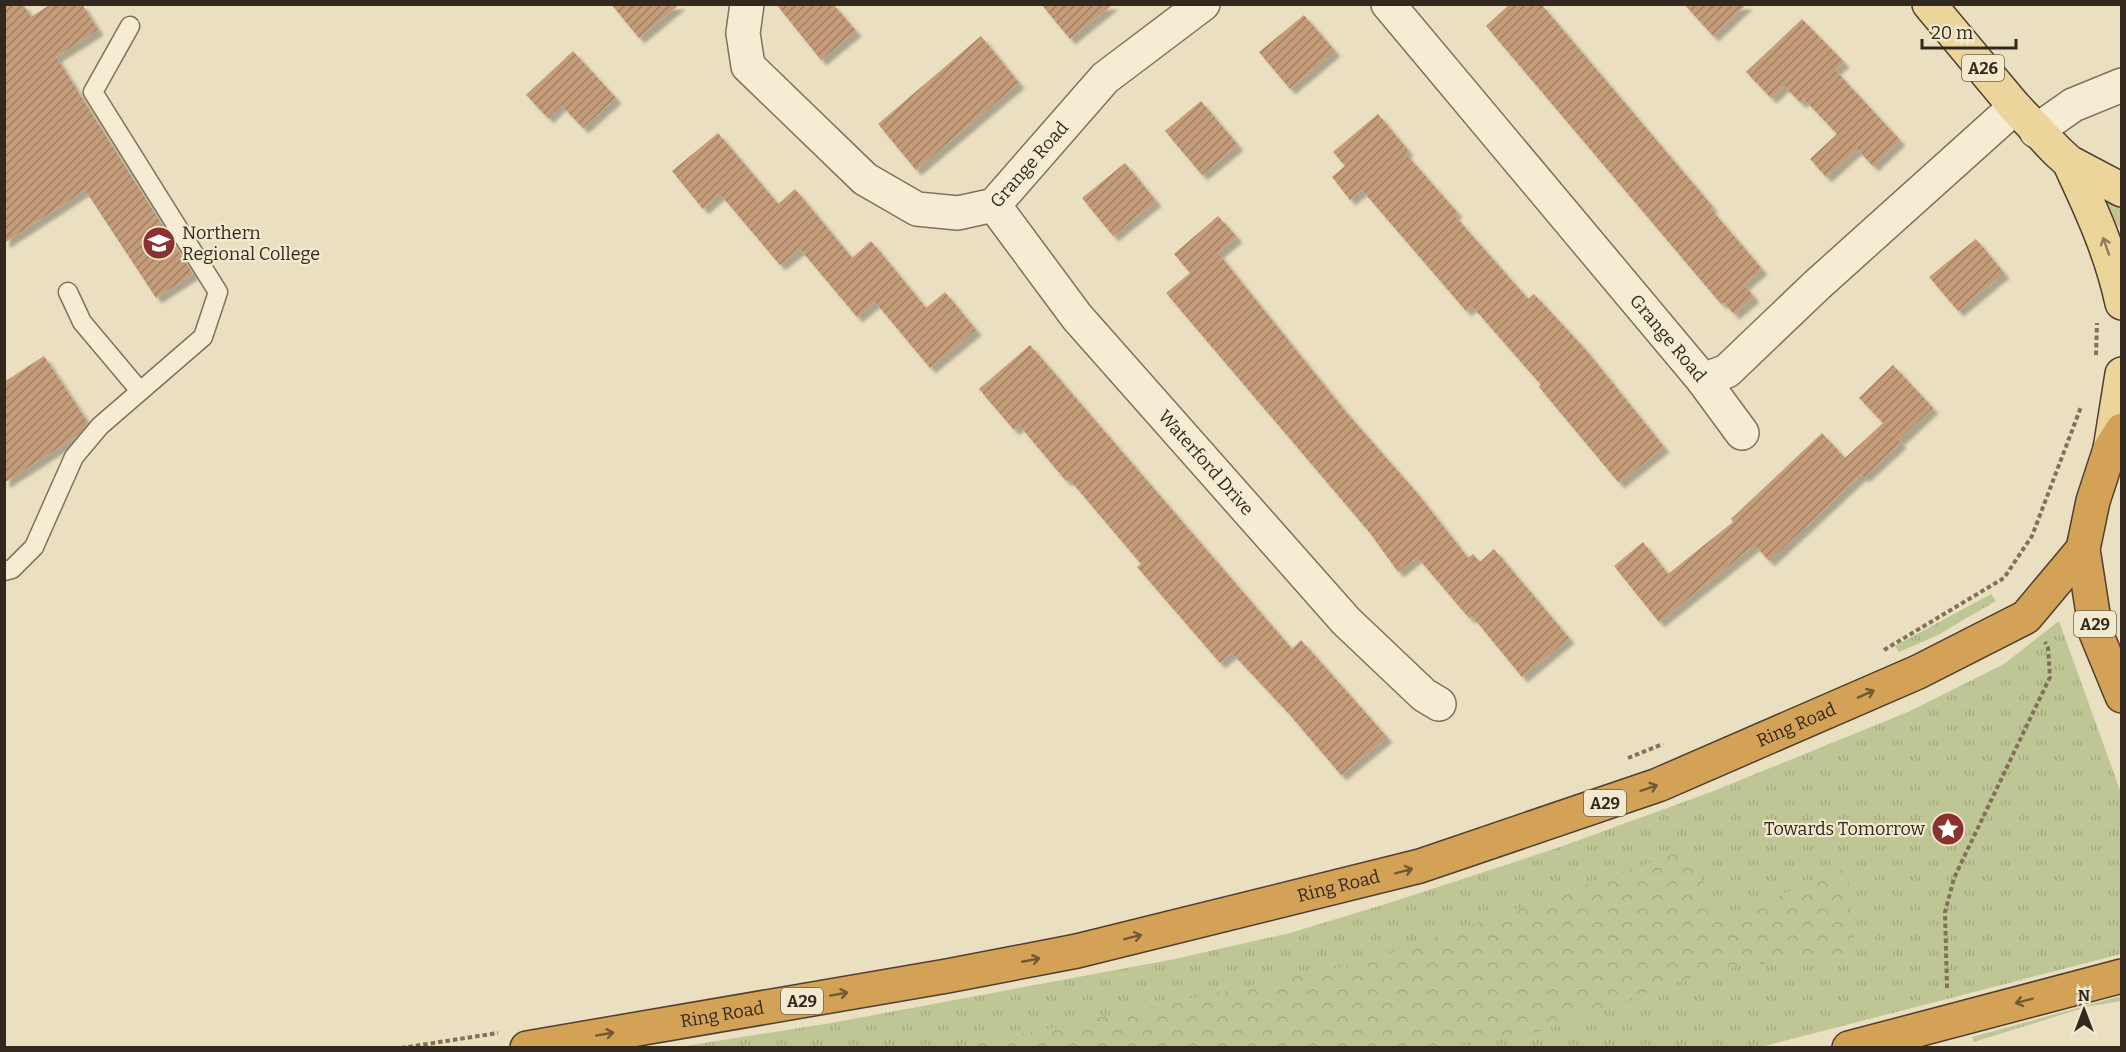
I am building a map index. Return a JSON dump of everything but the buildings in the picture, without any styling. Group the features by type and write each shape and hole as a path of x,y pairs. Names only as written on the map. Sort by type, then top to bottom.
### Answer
{"highway":[{"name":"A29","path":"2116,439 2093,501 2083,549 2096,633 2118,682"},
{"name":"Ring Road","path":"517,1040 947,976 1077,951 1420,866 1658,785 1918,672 2026,617 2083,549"},
{"path":"1849,1047 2121,976"}],"main road":[{"name":"A26","path":"1929,4 2036,131 2069,162 2121,190"},
{"name":"A26","path":"2069,162 2099,225 2115,274 2109,312"},
{"path":"2109,366 2116,439"}],"street":[{"name":"Grange Road","path":"747,4 743,33 748,66 865,179 917,209 958,213 994,205 1105,78 1203,4"},
{"name":"Grange Road","path":"1388,4 1703,380 1727,371 1817,285 2015,107"},
{"path":"2036,131 2073,105 2121,85"},
{"name":"Waterford Drive","path":"994,205 1077,317 1346,621 1424,694 1439,704"},
{"path":"1703,380 1742,433"}],"lane":[{"path":"4,571 12,570 34,547 74,457 100,426 203,337 218,292 93,92 130,26"},
{"path":"68,292 82,322 140,391"}],"path":[{"path":"2109,312 2109,366"},
{"path":"1882,652 1888,645 2004,578 2032,536 2083,403"},
{"path":"1947,995 1945,912 1954,879 2050,677 2048,648"},
{"path":"1623,760 1666,743"},
{"path":"401,1047 517,1040"}],"green space":[{"path":"2092,187 2121,202 2121,230"},
{"path":"1991,594 1996,601 1936,636 1899,652 1895,646"},
{"path":"2059,621 2121,793 2121,954 1761,1047 673,1048 831,1023 1175,959 1290,933 1389,903 1557,848 1711,792 1908,712 2004,664"},
{"path":"1686,850 1723,920 1847,867 1856,955 1718,968 1525,1036 1434,1047 960,1047 1368,961"},
{"path":"2121,996 2121,1001 2086,1007 1974,1042 1972,1037"}],"place":[{"name":"Northern Regional College","path":"159,243"},
{"name":"Towards Tomorrow","path":"1948,829"}]}
